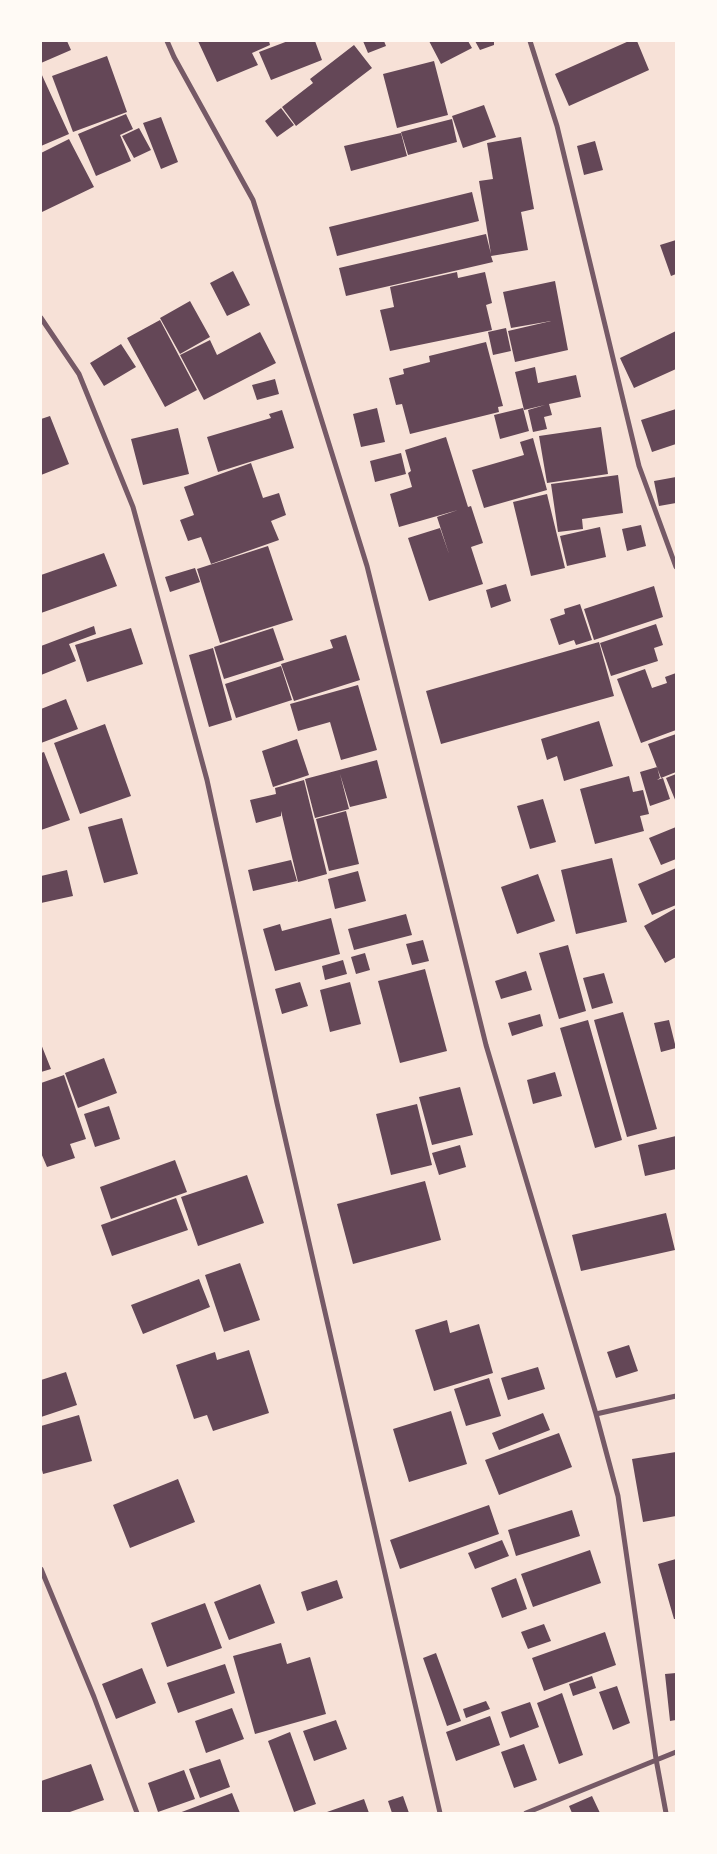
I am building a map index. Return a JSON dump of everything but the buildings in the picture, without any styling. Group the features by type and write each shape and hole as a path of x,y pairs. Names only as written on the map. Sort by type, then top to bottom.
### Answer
{"street":[{"path":"168,41 174,57 253,200 301,349 367,566 486,1045 596,1414 618,1496 656,1759 666,1813"},
{"path":"530,41 557,126 639,466 676,566"},
{"path":"41,318 79,374 132,508 208,780 277,1103 440,1813"},
{"path":"596,1414 676,1396"},
{"path":"41,1569 94,1698 138,1813"},
{"path":"526,1813 676,1752"}]}
